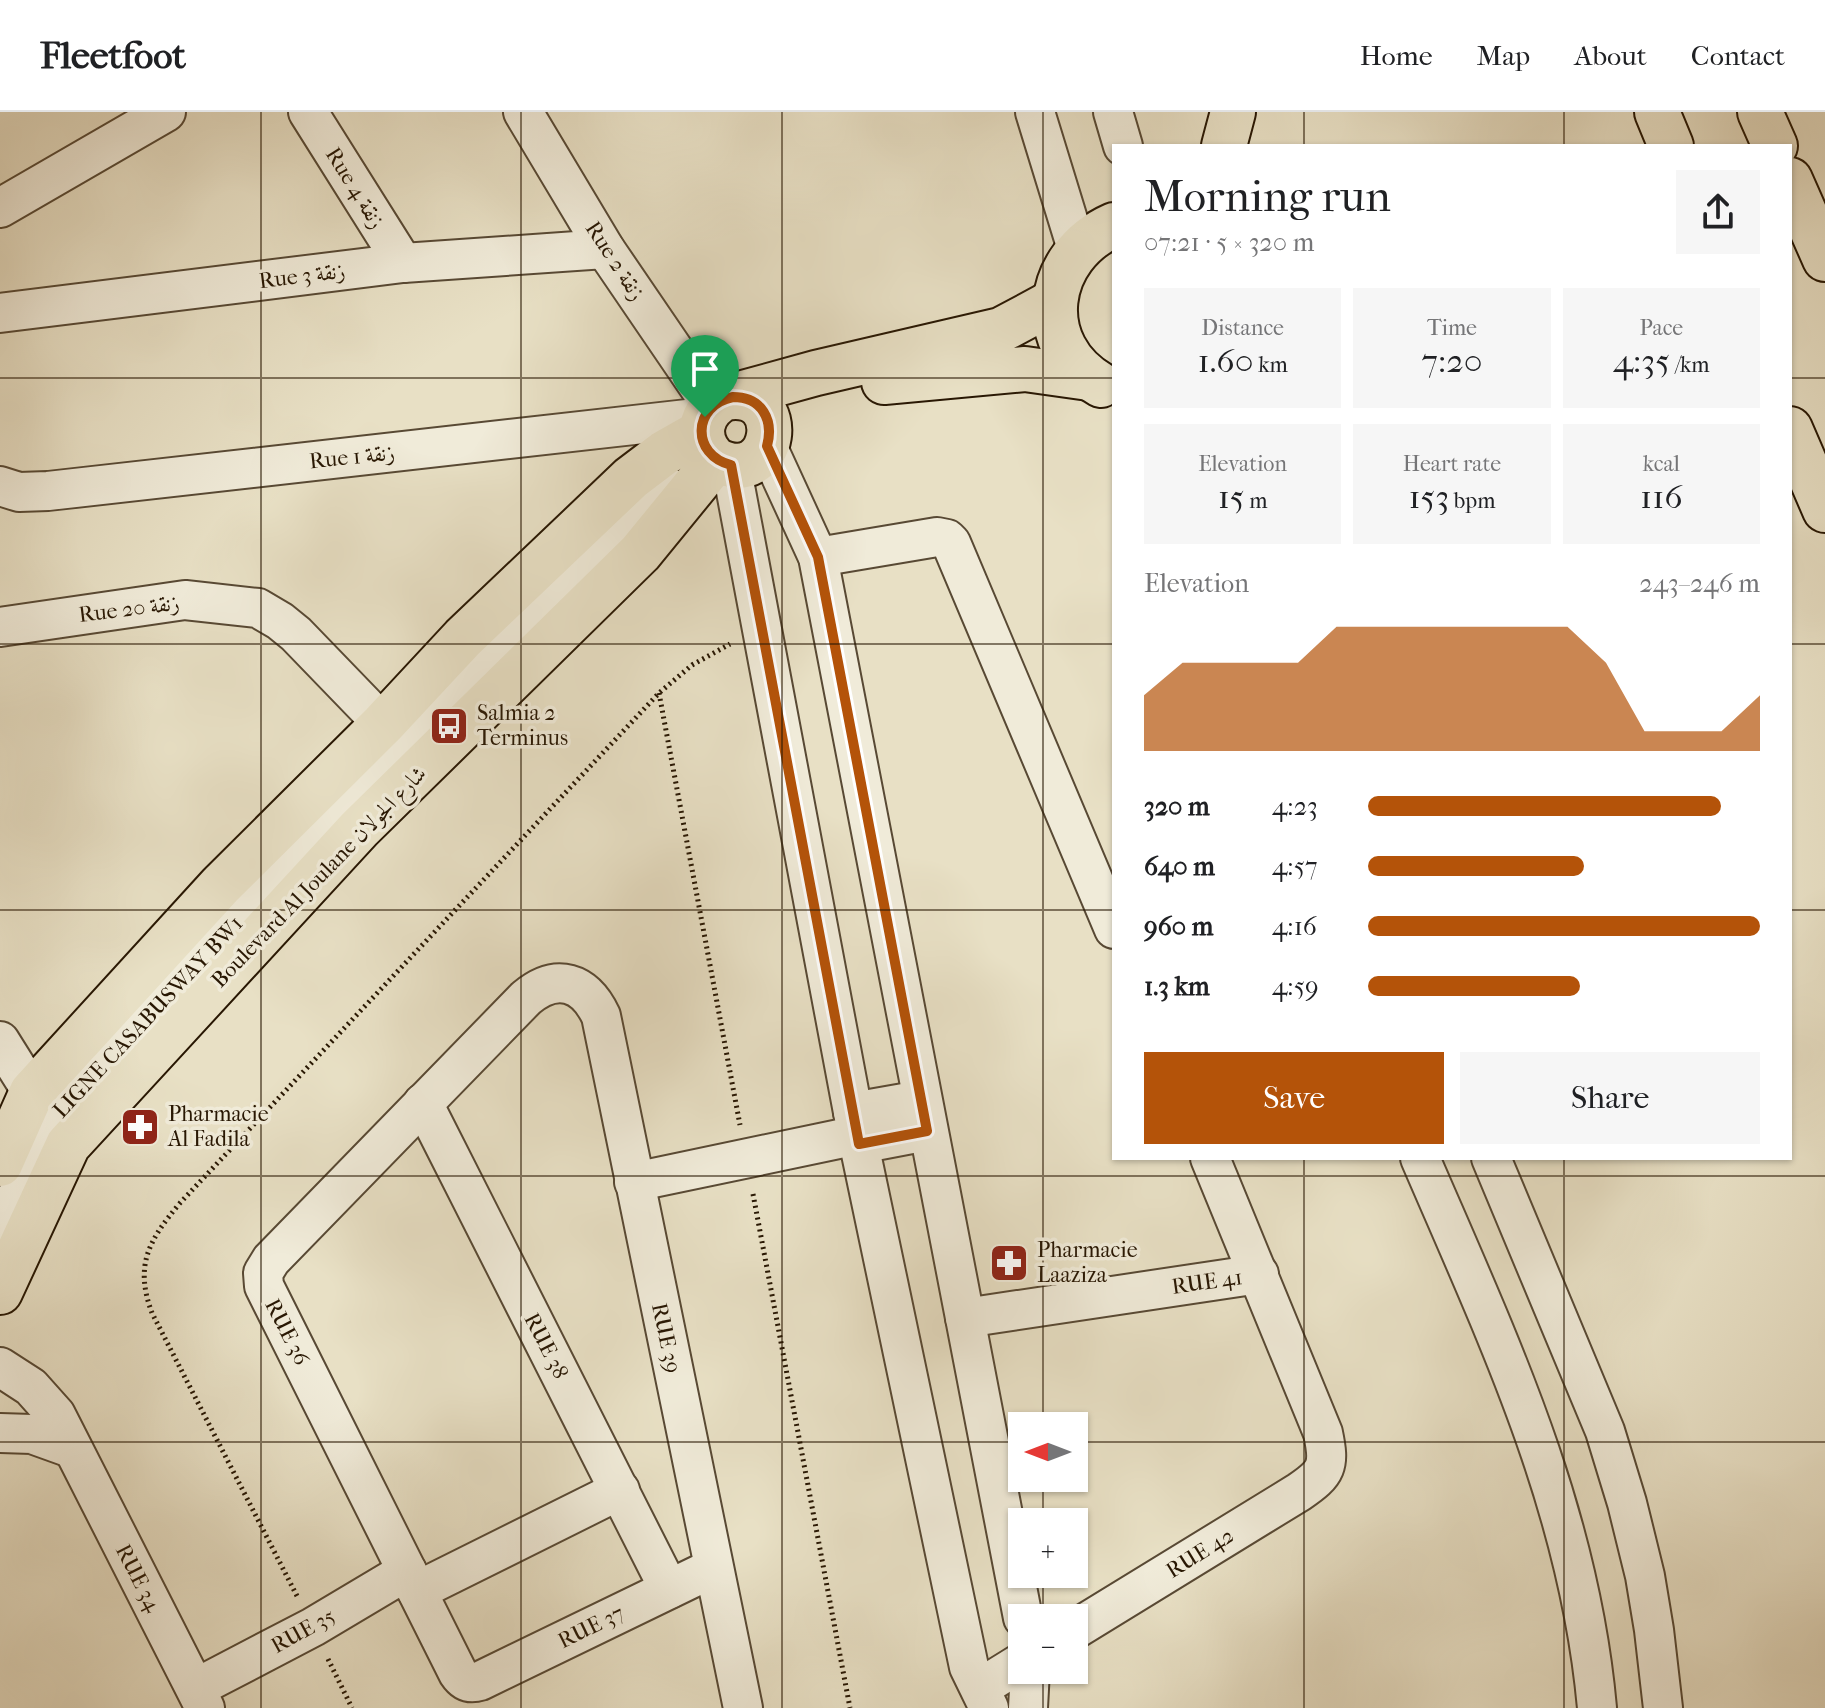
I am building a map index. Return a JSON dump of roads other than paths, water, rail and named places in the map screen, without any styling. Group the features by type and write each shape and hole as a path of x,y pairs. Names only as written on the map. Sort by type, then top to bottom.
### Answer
{"main road":[{"path":"1225,144 1233,112"},
{"path":"1657,112 1670,144"},
{"path":"1760,112 1774,144"},
{"path":"1792,185 1825,259"},
{"path":"1107,389 1069,357 1057,330 1055,301 1062,273 1077,249 1112,226"},
{"path":"724,435 816,373 1001,330 1055,301"},
{"path":"0,1164 32,1092 221,885 383,724 463,638 631,478 664,453 724,435 828,394 862,385 1025,369 1107,389"},
{"path":"1792,434 1825,510"},
{"name":"Boulevard Al Joulane شارع الجولان","path":"0,1292 68,1145 359,829 640,553 724,435"}],"street":[{"path":"0,208 166,112"},
{"name":"Rue 4 زنقة","path":"308,112 403,263"},
{"name":"Rue 2 زنقة","path":"523,112 605,249 724,435"},
{"path":"1035,112 1077,249"},
{"path":"1113,112 1122,144"},
{"name":"Rue 3 زنقة","path":"0,313 403,263 605,249"},
{"path":"724,435 818,557 1020,1604"},
{"path":"724,435 857,1130 969,1667 984,1698 1008,1675"},
{"name":"Rue 1 زنقة","path":"0,486 19,492 48,491 724,435"},
{"name":"LIGNE CASABUSWAY BW1","path":"0,1213 44,1111 132,1012 609,530 724,435"},
{"name":"LIGNE CASABUSWAY BW1","path":"0,1235 50,1120 136,1024 724,435"},
{"path":"818,557 937,537 951,543 1112,924"},
{"name":"Rue 20 زنقة","path":"0,627 185,600 258,608 296,634 383,724"},
{"name":"RUE 36","path":"467,1682 458,1673 266,1291 263,1273 267,1264 533,993 548,985 566,984"},
{"name":"RUE 39","path":"566,984 583,990 595,1003 601,1016 743,1708"},
{"path":"0,1041 32,1092"},
{"name":"RUE 38","path":"423,1103 669,1589"},
{"path":"634,1182 747,1159 924,1115"},
{"path":"1211,1160 1259,1274"},
{"path":"1421,1160 1509,1364 1552,1483 1587,1630 1597,1708"},
{"path":"1492,1160 1609,1446 1627,1503 1645,1576 1663,1708"},
{"name":"RUE 41","path":"965,1318 1259,1274"},
{"name":"RUE 42","path":"1088,1621 1299,1492 1324,1473 1328,1456 1323,1433 1259,1274"},
{"name":"RUE 34","path":"0,1367 31,1387 56,1415 200,1698"},
{"path":"0,1433 32,1434 71,1448"},
{"name":"RUE 35","path":"200,1698 313,1627 620,1490"},
{"name":"RUE 37","path":"467,1682 480,1681 713,1568"},
{"path":"1028,1708 1029,1684"}],"place":[{"name":"Salmia 2 Terminus","path":"449,726"},
{"name":"Pharmacie Al Fadila","path":"140,1127"},
{"name":"Pharmacie Laaziza","path":"1009,1263"}]}
